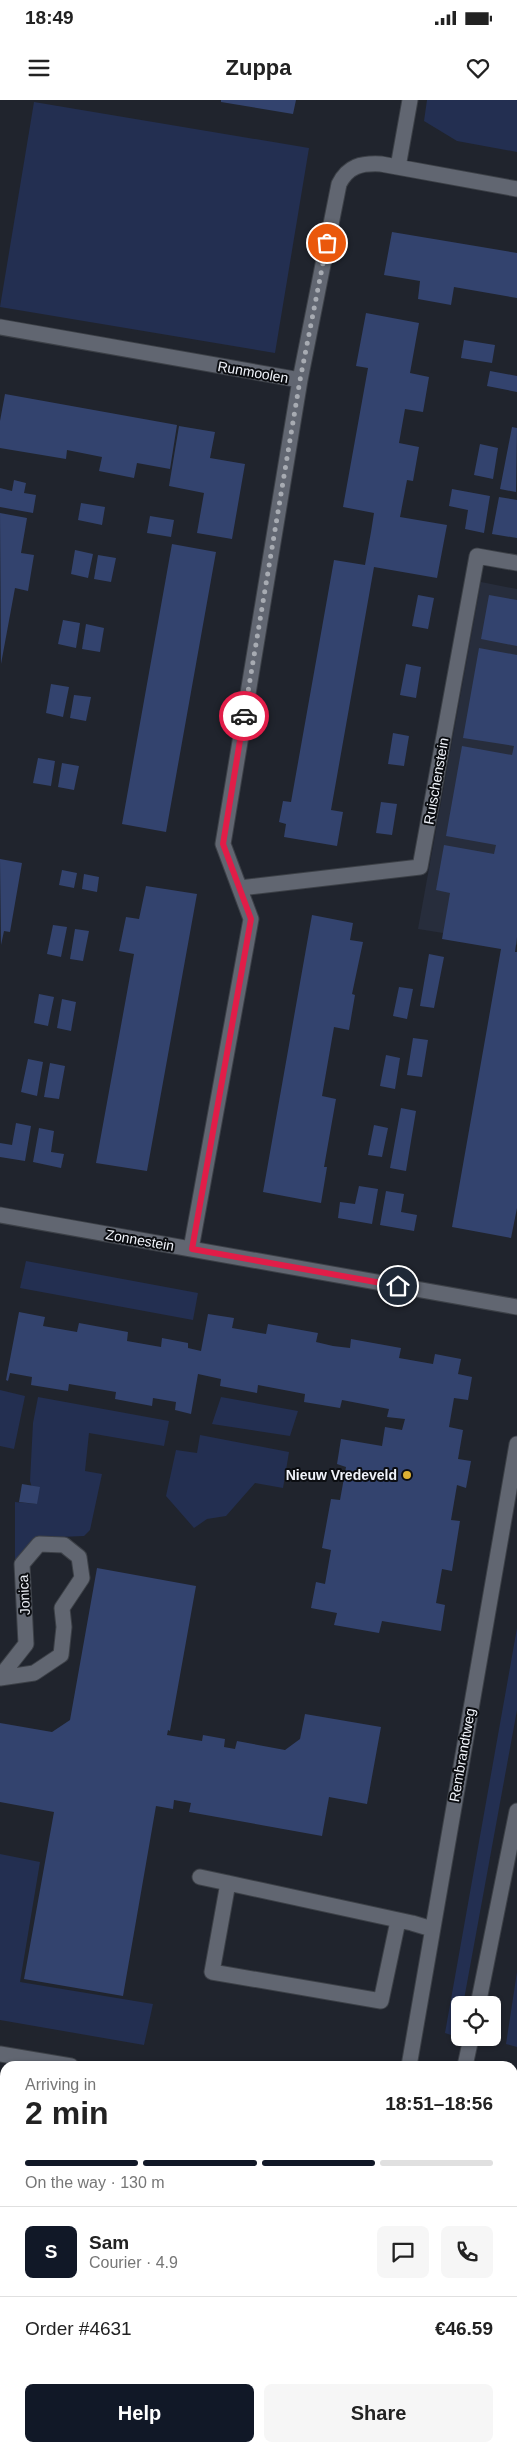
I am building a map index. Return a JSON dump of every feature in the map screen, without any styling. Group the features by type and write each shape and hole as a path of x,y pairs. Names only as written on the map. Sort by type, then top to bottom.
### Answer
{"street":[{"path":"398,167 410,100"},
{"name":"Runmoolen","path":"0,327 300,380 339,184 347,170 358,164 381,164 517,189"},
{"path":"192,1249 251,919 223,844 300,380"},
{"name":"Ruischenstein","path":"240,888 420,867 477,556 517,563"},
{"name":"Zonnestein","path":"0,1215 517,1307"},
{"name":"Rembrandtweg","path":"410,2061 517,1444"},
{"name":"Jonica","path":"39,1544 64,1545 78,1557 82,1578 62,1608 64,1627 61,1655 34,1673 0,1678 26,1644 22,1564 39,1544"},
{"path":"480,1996 517,1812"},
{"path":"200,1877 432,1929"},
{"path":"228,1883 212,1972 381,2001 398,1921"},
{"path":"467,2061 470,2046"},
{"path":"0,2054 36,2061"}],"shaded area":[{"path":"427,100 517,100 517,152 457,141 424,121"},
{"path":"34,102 309,148 275,353 0,307"},
{"path":"481,582 517,589 517,945 418,929"},
{"path":"26,1261 198,1293 193,1320 20,1288"},
{"path":"0,1390 25,1396 14,1449 0,1446"},
{"path":"38,1397 169,1421 164,1446 89,1433 85,1471 102,1474 90,1530 84,1536 34,1538 15,1561 15,1502 37,1504 30,1481 33,1423"},
{"path":"221,1397 298,1411 290,1436 212,1424"},
{"path":"200,1435 289,1452 283,1488 255,1483 226,1516 207,1519 194,1528 166,1496 176,1450 197,1453"},
{"path":"517,1628 517,1710 465,1996 452,1996"},
{"path":"0,1854 40,1862 20,1982 153,2004 144,2045 0,2020"},
{"path":"517,1972 517,2047 506,2044"},
{"path":"451,1999 451,2035 445,2033"}],"building":[{"path":"221,100 296,100 293,114 221,102"},
{"path":"392,232 517,253 517,298 454,287 451,305 418,299 420,281 384,275"},
{"path":"366,313 419,323 410,373 429,377 423,412 405,409 399,443 419,447 413,481 407,480 400,517 447,525 437,578 374,567 331,810 343,812 337,846 284,837 286,824 279,822 283,801 291,802 334,560 365,565 371,532 374,513 343,507 368,368 356,366"},
{"path":"464,340 495,345 492,363 461,358"},
{"path":"490,371 517,376 517,392 487,386"},
{"path":"5,394 177,425 170,469 137,463 134,478 99,471 102,457 67,450 66,459 0,448 0,421"},
{"path":"179,426 215,432 210,458 245,464 232,539 197,533 204,493 169,486"},
{"path":"512,427 517,428 516,492 500,489"},
{"path":"480,444 498,448 493,479 474,475"},
{"path":"14,480 26,483 24,493 36,495 33,513 0,507 0,488 12,491"},
{"path":"452,489 490,496 484,533 465,529 468,510 449,506"},
{"path":"499,497 517,500 517,538 492,534"},
{"path":"81,503 105,507 102,525 78,520"},
{"path":"0,513 27,518 21,553 34,555 28,591 15,588 1,664"},
{"path":"150,516 174,520 171,537 147,533"},
{"path":"172,544 216,552 166,832 122,824"},
{"path":"75,550 93,554 88,578 71,574"},
{"path":"98,555 116,558 111,582 94,579"},
{"path":"418,595 434,598 428,629 412,626"},
{"path":"489,595 517,600 517,646 481,639"},
{"path":"63,620 80,623 76,648 58,644"},
{"path":"86,624 104,628 100,652 82,649"},
{"path":"479,648 517,655 517,937 515,952 517,952 517,1208 511,1238 452,1227 501,949 442,939 450,893 436,890 444,845 494,854 496,845 446,836 462,746 512,755 514,746 463,738"},
{"path":"406,664 421,667 416,698 400,695"},
{"path":"51,684 69,687 63,717 46,713"},
{"path":"74,695 91,697 86,721 70,718"},
{"path":"393,733 409,736 404,766 388,764"},
{"path":"38,758 55,761 51,786 33,783"},
{"path":"62,763 79,766 74,790 58,787"},
{"path":"381,802 397,804 392,835 376,833"},
{"path":"0,859 22,863 10,932 4,931 1,945"},
{"path":"62,870 77,873 74,888 59,885"},
{"path":"84,874 99,877 97,892 82,889"},
{"path":"146,886 197,894 147,1171 96,1163 134,954 119,951 126,917 139,919"},
{"path":"312,915 353,923 350,940 363,942 352,994 355,995 349,1030 334,1027 322,1096 336,1099 324,1167 327,1167 321,1203 263,1192"},
{"path":"53,925 67,927 61,957 47,954"},
{"path":"75,929 89,931 83,961 70,959"},
{"path":"429,954 444,957 434,1008 420,1006"},
{"path":"399,987 413,989 407,1019 393,1016"},
{"path":"39,994 54,997 48,1026 34,1023"},
{"path":"62,999 76,1002 71,1031 57,1028"},
{"path":"413,1038 428,1040 422,1077 407,1075"},
{"path":"386,1055 400,1058 395,1089 380,1086"},
{"path":"28,1059 43,1062 37,1096 21,1092"},
{"path":"50,1063 65,1066 59,1099 44,1097"},
{"path":"401,1108 416,1111 406,1171 390,1168"},
{"path":"16,1123 31,1126 25,1161 0,1157 0,1143 12,1145"},
{"path":"374,1125 388,1128 382,1157 368,1155"},
{"path":"39,1128 54,1131 51,1152 64,1154 61,1168 33,1162"},
{"path":"359,1186 378,1189 372,1224 338,1218 340,1202 355,1204"},
{"path":"386,1191 404,1194 401,1212 417,1215 414,1231 380,1225"},
{"name":"Nieuw Vredeveld","path":"19,1312 45,1317 43,1326 77,1332 79,1323 128,1332 127,1341 161,1347 162,1338 188,1343 188,1348 201,1351 208,1314 234,1318 232,1328 266,1334 268,1324 318,1333 316,1342 333,1346 350,1348 351,1339 401,1348 399,1358 433,1364 435,1354 461,1359 458,1374 472,1377 468,1400 454,1398 449,1427 463,1430 458,1459 471,1461 466,1488 457,1485 451,1520 460,1521 452,1571 442,1569 436,1603 445,1605 441,1631 382,1621 379,1633 334,1625 337,1613 311,1608 316,1582 325,1584 331,1550 322,1548 331,1499 340,1500 346,1467 337,1464 341,1439 382,1446 385,1427 402,1430 405,1419 387,1417 389,1409 342,1400 340,1408 304,1402 305,1394 258,1385 257,1393 220,1386 221,1379 198,1374 191,1414 175,1410 176,1402 153,1398 152,1406 115,1399 116,1392 69,1384 68,1391 31,1385 32,1377 10,1373 8,1381 6,1380"},
{"path":"22,1484 40,1487 37,1504 19,1502"},
{"path":"97,1568 196,1586 170,1731 168,1730 167,1735 202,1741 203,1735 225,1739 224,1747 235,1749 237,1741 285,1750 300,1739 305,1714 381,1727 367,1804 329,1797 322,1836 189,1812 191,1803 174,1800 173,1809 156,1806 123,1996 24,1979 54,1812 0,1802 0,1723 52,1732 70,1720"}],"way so far":[{"path":"244,716 300,380 327,243"}],"place":[{"name":"Nieuw Vredeveld","path":"407,1475"}],"route":[{"path":"244,716 223,844 251,919 192,1249 398,1286"}]}
